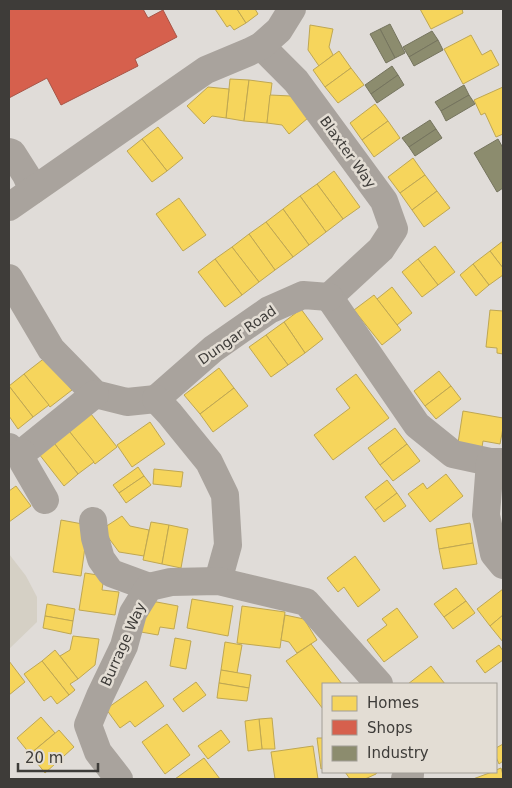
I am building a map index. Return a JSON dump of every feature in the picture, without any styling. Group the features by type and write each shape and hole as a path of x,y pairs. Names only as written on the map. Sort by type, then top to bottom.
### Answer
{"street":[{"path":"9,208 206,70 261,46 279,30 292,9"},
{"name":"Blaxter Way","path":"261,46 296,81 320,113 384,202 394,229 381,249 328,297"},
{"path":"9,152 12,153 33,190"},
{"path":"9,278 51,349 95,394 126,402 156,399 209,462 225,495 228,545 218,581"},
{"name":"Dungar Road","path":"156,399 213,349 269,310 303,295 328,297"},
{"path":"328,297 417,425 453,454 497,462 486,515 494,554 503,565"},
{"path":"45,500 15,450 95,394"},
{"path":"92,521 101,558 111,573 149,587"},
{"name":"Burrage Way","path":"119,779 98,752 88,725 124,646 133,613 149,587 171,582 218,581 306,602 378,683"}],"shaded area":[{"path":"9,554 26,576 37,597 37,622 9,649"}],"building: Homes":[{"path":"215,9 237,9 246,23 234,30 230,25 227,27"},
{"path":"237,9 255,9 258,14 246,23"},
{"path":"420,9 462,9 463,13 431,29"},
{"path":"310,25 333,29 329,47 333,55 319,66 308,50"},
{"path":"471,35 482,55 491,50 499,65 463,84 444,49"},
{"path":"339,51 351,68 325,87 313,70"},
{"path":"351,68 364,85 338,103 325,87"},
{"path":"230,79 249,80 244,121 226,118"},
{"path":"249,80 272,83 267,123 244,121"},
{"path":"208,87 229,89 226,118 212,116 204,124 187,106"},
{"path":"503,87 503,134 496,137 485,113 481,115 474,100"},
{"path":"270,95 291,96 308,118 289,134 282,125 267,123"},
{"path":"375,104 388,121 362,140 350,123"},
{"path":"388,121 400,138 374,157 362,140"},
{"path":"158,127 183,158 167,171 142,139"},
{"path":"142,139 167,171 152,182 127,151"},
{"path":"413,158 425,175 400,193 388,177"},
{"path":"334,171 360,207 343,219 317,184"},
{"path":"425,175 437,191 412,210 400,193"},
{"path":"317,184 343,219 326,232 300,196"},
{"path":"437,191 450,208 424,227 412,210"},
{"path":"300,196 326,232 309,245 283,209"},
{"path":"179,198 206,235 183,251 156,214"},
{"path":"283,209 309,245 293,257 266,222"},
{"path":"266,222 293,257 275,270 249,234"},
{"path":"249,234 275,270 259,282 232,247"},
{"path":"503,241 503,268 490,251"},
{"path":"435,246 455,272 438,285 418,259"},
{"path":"232,247 259,282 242,295 215,259"},
{"path":"490,251 503,268 503,275 489,285 473,264"},
{"path":"215,259 242,295 225,307 198,272"},
{"path":"418,259 438,285 422,297 402,272"},
{"path":"473,264 489,285 476,296 460,275"},
{"path":"392,287 412,313 397,325 377,299"},
{"path":"374,295 401,330 382,345 354,310"},
{"path":"301,309 323,339 305,353 284,322"},
{"path":"490,310 503,311 503,354 497,353 497,348 486,347"},
{"path":"284,322 305,353 288,365 266,335"},
{"path":"266,335 288,365 271,377 249,347"},
{"path":"46,357 72,390 50,407 24,374"},
{"path":"219,368 234,388 200,414 184,395"},
{"path":"439,371 451,386 425,406 414,391"},
{"path":"24,374 49,405 33,417 9,386"},
{"path":"356,374 389,418 333,460 314,435 350,408 336,389"},
{"path":"9,386 33,417 18,429 9,416"},
{"path":"451,386 461,399 436,419 425,406"},
{"path":"234,388 248,406 213,432 200,414"},
{"path":"463,411 503,418 500,444 483,441 482,447 458,443"},
{"path":"91,414 117,447 95,464 69,431"},
{"path":"150,422 165,444 132,467 117,445"},
{"path":"395,428 407,444 380,465 368,448"},
{"path":"69,431 94,462 78,474 54,443"},
{"path":"54,443 78,474 64,486 39,454"},
{"path":"407,444 420,461 393,481 380,465"},
{"path":"138,467 144,476 119,493 113,485"},
{"path":"154,469 183,472 181,487 153,484"},
{"path":"446,474 463,496 430,522 408,494 423,483 427,489"},
{"path":"144,476 151,485 126,503 119,493"},
{"path":"387,480 397,493 375,510 365,497"},
{"path":"16,486 31,506 9,522 9,491"},
{"path":"397,493 406,506 384,522 375,510"},
{"path":"122,516 130,526 149,530 144,556 119,552 102,529"},
{"path":"61,520 88,525 81,576 53,572"},
{"path":"151,522 169,525 162,564 143,560"},
{"path":"470,523 473,543 439,549 436,529"},
{"path":"169,525 188,529 181,568 162,564"},
{"path":"473,543 477,564 443,569 439,549"},
{"path":"355,556 380,590 358,607 344,587 338,592 327,578"},
{"path":"85,573 104,576 102,590 119,592 115,615 79,610"},
{"path":"456,588 466,601 444,617 434,604"},
{"path":"503,589 503,615 490,626 477,609"},
{"path":"192,599 233,606 228,636 187,628"},
{"path":"146,600 178,606 174,629 160,627 158,635 141,632"},
{"path":"466,601 475,613 453,629 444,617"},
{"path":"47,604 75,609 73,621 45,616"},
{"path":"242,606 285,612 280,648 237,643"},
{"path":"397,608 418,637 384,662 367,640 387,625 382,619"},
{"path":"285,615 304,619 317,640 297,653 289,642 281,640"},
{"path":"503,615 503,642 490,626"},
{"path":"45,616 73,621 71,634 43,628"},
{"path":"73,636 99,639 95,665 78,679 60,656 70,650"},
{"path":"175,638 191,641 186,669 170,666"},
{"path":"225,642 242,645 237,673 221,670"},
{"path":"311,644 341,683 322,683 322,708 286,661"},
{"path":"499,645 503,651 503,660 485,673 476,661"},
{"path":"55,650 78,679 70,684 75,690 69,695 42,661"},
{"path":"9,661 25,682 9,695"},
{"path":"42,661 69,695 57,704 51,696 44,701 24,674"},
{"path":"431,666 444,683 409,683"},
{"path":"221,670 251,675 249,688 219,683"},
{"path":"146,681 164,706 135,727 130,721 120,728 106,709"},
{"path":"196,682 206,695 183,712 173,699"},
{"path":"219,683 249,688 247,701 217,698"},
{"path":"41,717 55,733 30,754 17,738"},
{"path":"272,718 275,749 262,749 259,719"},
{"path":"259,719 262,749 248,751 245,721"},
{"path":"167,724 190,755 165,774 142,742"},
{"path":"59,730 74,747 45,773 30,754"},
{"path":"221,730 230,742 208,759 198,746"},
{"path":"317,738 322,738 321,769"},
{"path":"503,744 503,761 499,764 497,759 497,747"},
{"path":"313,746 318,779 275,779 271,752"},
{"path":"204,758 220,779 175,779"},
{"path":"501,768 503,779 473,779 489,773 497,773 497,770"},
{"path":"346,773 376,773 365,779 350,779"}],"building: Shops":[{"path":"9,9 143,9 148,18 163,10 177,37 135,59 138,66 61,105 47,78 9,98"}],"building: Industry":[{"path":"390,24 405,53 395,58 380,29"},
{"path":"380,29 395,58 386,63 370,34"},
{"path":"432,31 438,40 409,57 403,47"},
{"path":"438,40 443,50 414,66 409,57"},
{"path":"392,66 398,75 371,94 365,85"},
{"path":"398,75 404,85 377,103 371,94"},
{"path":"464,85 469,95 441,111 435,102"},
{"path":"469,95 475,104 446,121 441,111"},
{"path":"430,120 436,129 409,147 402,138"},
{"path":"436,129 442,138 415,156 409,147"},
{"path":"498,139 503,148 503,188 497,192 474,153"}]}
